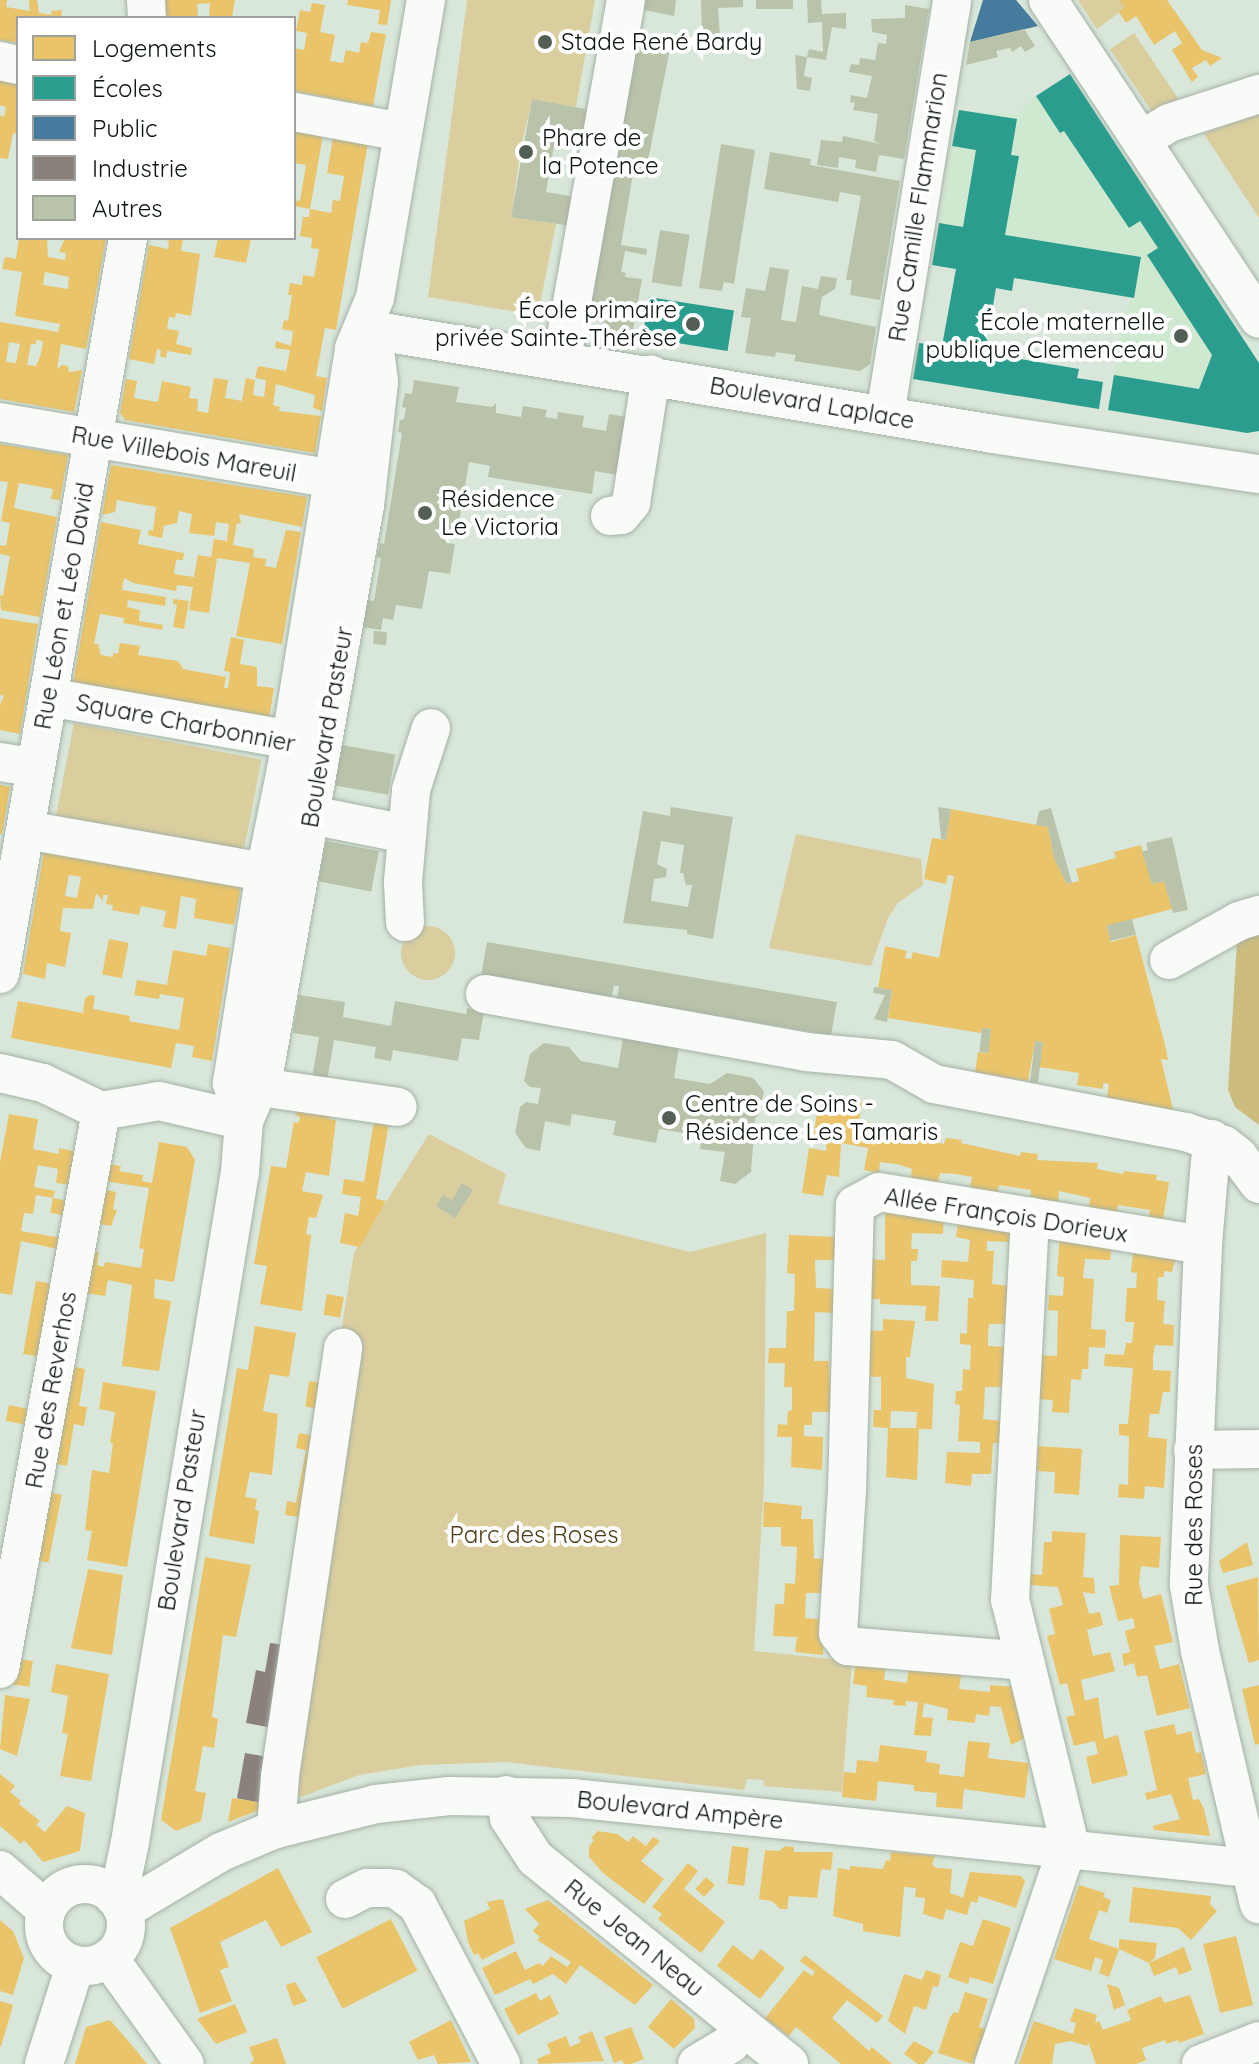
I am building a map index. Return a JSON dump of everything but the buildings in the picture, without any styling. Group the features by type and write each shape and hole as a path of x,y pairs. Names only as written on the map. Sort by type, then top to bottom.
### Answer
{"street":[{"name":"Boulevard Pasteur","path":"118,1901 240,1172 244,1121 260,1087 308,814 307,745 351,482 354,348 365,329 375,298 426,0"},
{"path":"562,359 626,0"},
{"name":"Rue Camille Flammarion","path":"885,415 952,0"},
{"path":"1048,0 1259,319"},
{"path":"1141,140 1179,119 1259,94"},
{"path":"296,112 402,132"},
{"name":"Rue Léon et Léo David","path":"0,974 26,830 18,765 48,697 128,240"},
{"name":"Boulevard Laplace","path":"365,329 1259,474"},
{"path":"610,516 621,515 631,503 651,375"},
{"name":"Rue Villebois Mareuil","path":"0,422 351,482"},
{"name":"Square Charbonnier","path":"48,697 307,745"},
{"path":"405,922 403,882 411,790 431,728"},
{"name":"Boulevard Pasteur","path":"244,1121 232,1083 265,872 308,814"},
{"path":"308,814 406,834"},
{"path":"26,830 265,872"},
{"path":"1169,960 1239,921 1259,915"},
{"path":"485,994 806,1052 892,1060 934,1084 1212,1139 1238,1156 1259,1184"},
{"path":"0,1073 43,1083 101,1111 159,1101 244,1121"},
{"path":"260,1087 398,1107"},
{"name":"Rue des Reverhos","path":"0,1669 101,1111"},
{"name":"Rue des Roses","path":"1212,1139 1203,1245 1189,1585 1200,1651 1254,1868 1259,1904"},
{"name":"Allée François Dorieux","path":"1025,1661 848,1646 838,1633 847,1489 855,1205 879,1192 1203,1245"},
{"path":"994,2064 1065,1849 1066,1822 1010,1600 1030,1217"},
{"path":"276,1829 280,1776 343,1348"},
{"path":"1193,1450 1259,1449"},
{"name":"Boulevard Ampère","path":"118,1901 134,1904 189,1870 276,1829 389,1802 506,1795 1254,1868"},
{"name":"Rue Jean Neau","path":"506,1795 509,1818 535,1858 789,2064"},
{"path":"130,1842 140,1855 159,1865 189,1870"},
{"path":"0,1870 48,1906"},
{"path":"84,1884 95,1885 118,1901 125,1930 120,1946 92,1962 64,1961 48,1944 44,1932 48,1906 63,1890 84,1884"},
{"path":"345,1899 367,1888 387,1888 396,1889 417,1904 501,2064"},
{"path":"44,2064 92,1962"},
{"path":"92,1962 185,2064"},
{"path":"697,2064 730,2044 744,2028"},
{"path":"1201,2064 1259,2041"}],"shaded area":[{"path":"1070,74 1259,363 1259,431 1247,433 1108,410 1125,312 1133,298 1015,278 1012,291 956,269 932,265 959,110 1017,115 1036,96"},
{"path":"1259,921 1259,1125 1235,1107 1228,1090 1237,942"}],"green space":[{"path":"467,0 595,0 576,107 532,100 521,147 511,217 556,224 540,304 524,313 428,297"},
{"path":"1078,0 1136,0 1097,29"},
{"path":"1134,33 1178,98 1154,115 1110,49"},
{"path":"1259,112 1259,218 1204,134"},
{"path":"74,723 261,759 242,859 55,822"},
{"path":"796,834 921,859 923,885 898,903 888,918 871,966 769,948"},
{"path":"428,926 447,934 455,953 447,972 428,980 409,972 401,953 409,934"},
{"name":"Parc des Roses","path":"429,1134 506,1174 498,1204 690,1252 766,1233 764,1484 754,1651 852,1661 842,1792 764,1786 763,1780 747,1779 744,1790 505,1762 421,1765 359,1775 262,1812 354,1253"}],"place":[{"name":"Stade René Bardy","path":"545,42"},
{"name":"Phare de la Potence","path":"526,152"},
{"name":"École primaire privée Sainte-Thérèse","path":"693,324"},
{"name":"École maternelle publique Clemenceau","path":"1181,336"},
{"name":"Résidence Le Victoria","path":"425,513"},
{"name":"Centre de Soins - Résidence Les Tamaris","path":"669,1118"}]}
